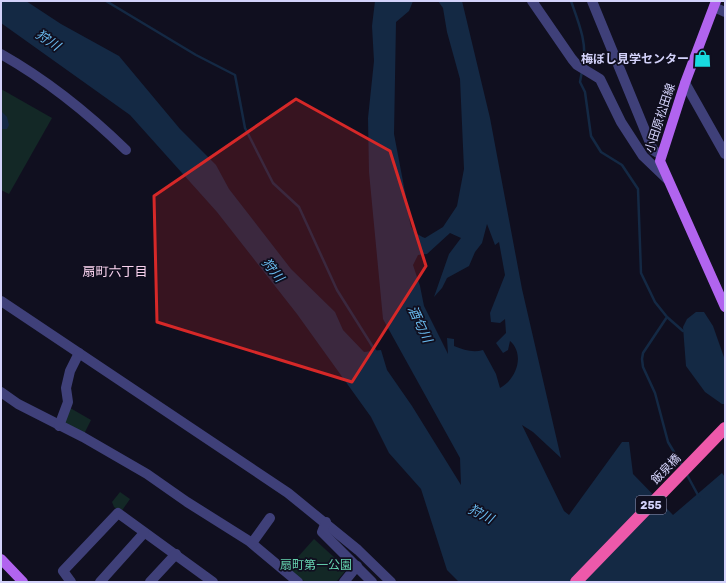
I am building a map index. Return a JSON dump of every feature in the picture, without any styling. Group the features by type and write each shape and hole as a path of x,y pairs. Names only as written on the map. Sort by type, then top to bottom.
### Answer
{"highway":[{"name":"飯泉橋","path":"576,582 725,428"}],"main road":[{"name":"小田原松田線","path":"715,4 685,83 660,161 725,307"},
{"path":"1,559 23,582"}],"street":[{"path":"532,1 582,67 600,79 621,122 643,156 667,179"},
{"path":"592,1 653,150 661,154"},
{"path":"715,4 725,12"},
{"path":"1,54 62,94 96,121 126,150"},
{"path":"685,83 725,154"},
{"path":"1,302 80,352 288,493 326,522 358,550 390,582"},
{"path":"59,426 68,402 66,388 70,371 80,352"},
{"path":"1,392 18,404 83,437 147,474 252,544 297,582"},
{"path":"71,582 63,571 118,513 144,533 176,554 201,579 213,582"},
{"path":"252,544 270,518"},
{"path":"326,522 322,532 372,582"},
{"path":"100,582 144,533"},
{"path":"150,582 176,554"},
{"path":"345,582 357,566"}],"highlighted area":[{"path":"296,99 390,151 426,266 352,382 157,322 154,196"}],"green space":[{"path":"1,89 52,118 9,194 1,190"},
{"path":"65,405 91,420 84,434 60,424"},
{"path":"120,492 130,499 121,512 114,507 112,502"},
{"name":"扇町第一公園","path":"314,539 347,569 336,582 305,582 288,568"}],"water":[{"path":"1,1 26,1 61,24 119,56 180,129 216,165 229,189 291,269 335,312 343,330 364,352 381,350 387,370 412,406 461,485 460,458 383,319 369,172 368,118 374,61 372,26 375,1 413,1 409,11 396,22 394,134 410,222 414,231 425,238 443,227 457,206 464,169 460,79 447,32 443,8 438,1 462,1 490,118 522,289 561,458 533,432 522,425 564,511 569,515 622,442 629,442 633,474 673,515 722,473 725,477 725,582 459,582 447,570 421,489 389,453 371,417 297,314 217,212 130,115 1,23","holes":["487,224 495,245 499,242 505,275 490,313 491,322 500,323 505,319 506,333 496,343 503,353 508,350 510,341 515,346 518,359 515,373 511,379 500,388 496,374 483,350 472,351 461,349 454,346 454,339 447,338 448,354 424,306 420,286 413,265 418,255 427,254 450,233 461,238 449,254 434,297 442,288 447,278 469,266 475,252 482,243"]},
{"path":"1,111 7,117 9,125 7,129 1,129"},
{"path":"696,312 704,312 713,326 725,360 725,404 722,404 705,392 686,366 683,327 687,319"}],"waterway":[{"path":"106,1 196,55 235,75 245,128 273,183 299,207 337,290 376,352"},
{"path":"571,1 583,41 583,66"},
{"path":"582,71 580,82 585,92 591,136 601,152 622,165 638,189 641,273 655,302 667,317 643,353 643,367 655,393 668,442 683,467"},
{"path":"667,317 683,331"},
{"path":"686,473 699,497"}],"place":[{"name":"梅ぼし見学センター","path":"702,59"}],"district":[{"name":"扇町六丁目","path":"115,271"}],"water label":[{"name":"狩川","path":"48,40"},
{"name":"狩川","path":"273,270"},
{"name":"酒匂川","path":"420,324"},
{"name":"狩川","path":"481,514"}]}
